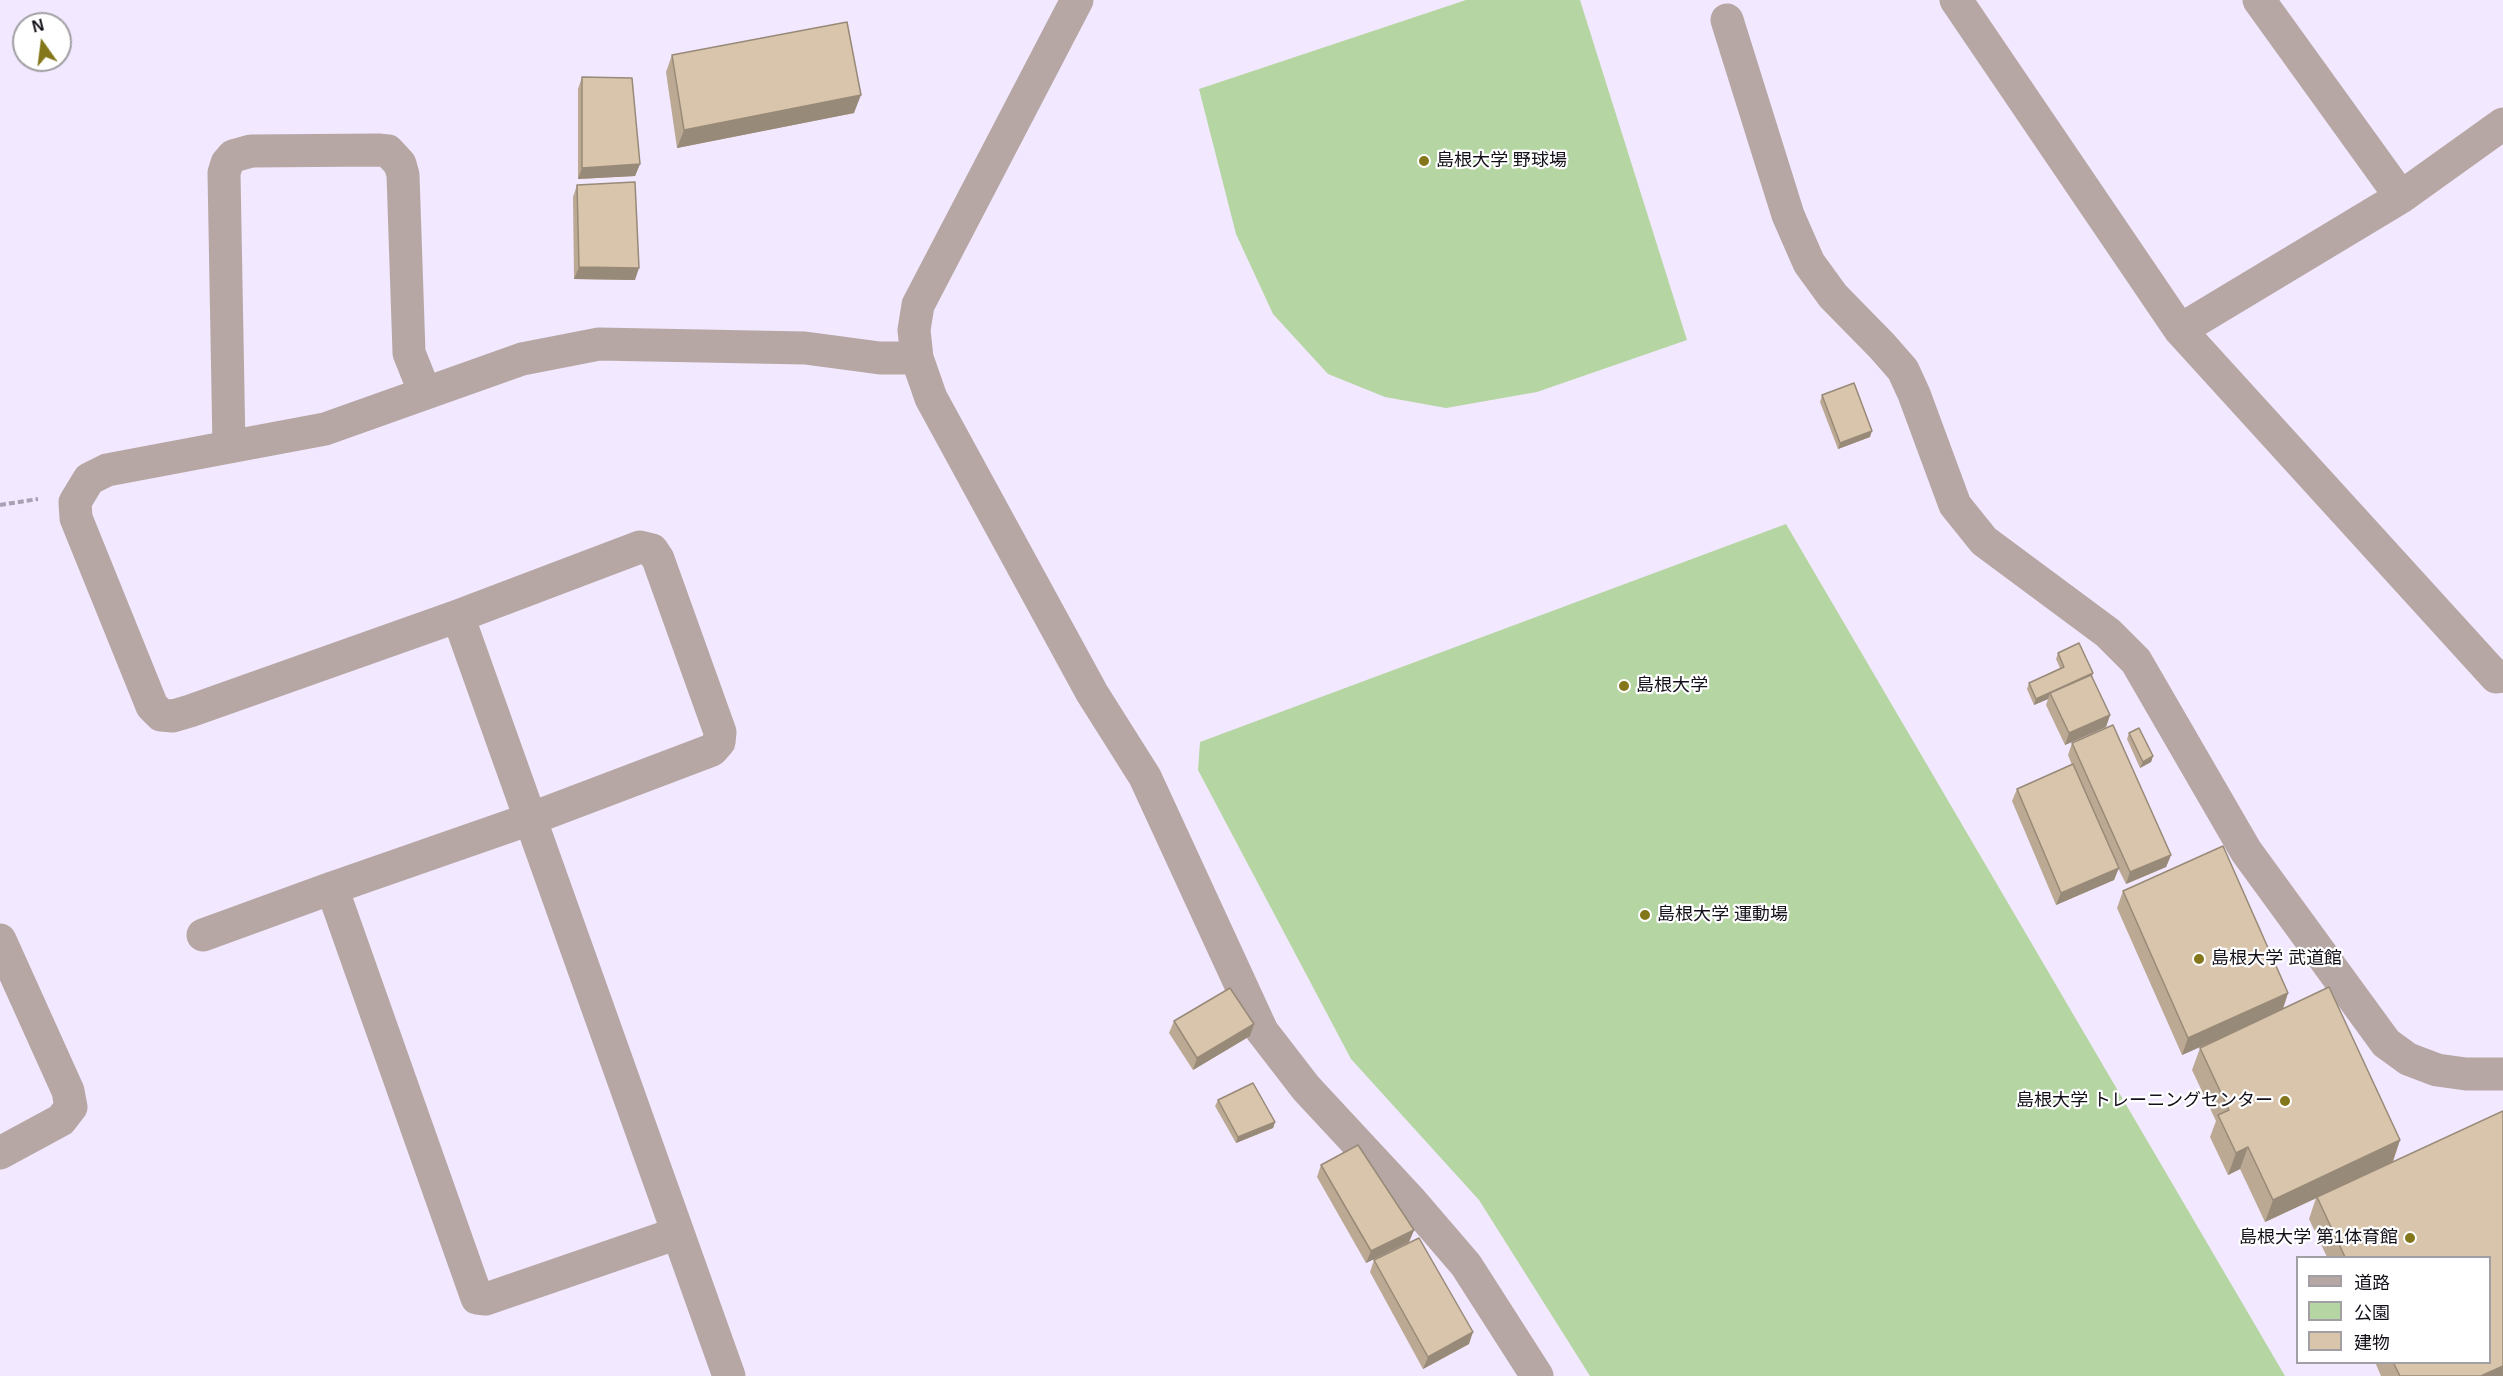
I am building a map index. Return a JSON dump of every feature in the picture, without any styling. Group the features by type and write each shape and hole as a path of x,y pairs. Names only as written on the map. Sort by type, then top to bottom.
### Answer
{"street":[{"path":"1077,0 918,305 914,330 917,358 931,398 1092,693 1145,777 1262,1031 1306,1088 1466,1264 1537,1376"},
{"path":"1956,0 2180,330 2496,677 2503,676"},
{"path":"2259,0 2401,197"},
{"path":"1727,20 1788,215 1809,263 1833,296 1882,345 1903,370 1914,393 1954,506 1983,542 2108,633 2136,661 2246,851 2386,1043 2408,1059 2437,1070 2466,1074 2503,1074"},
{"path":"2180,330 2401,197 2503,124"},
{"path":"229,447 224,173 232,156 242,152 378,150 388,151 400,164 403,175 409,353 425,393"},
{"path":"202,935 530,819 712,750 719,741 720,732 662,570 652,550 639,547 458,616 190,711 173,716 161,715 152,706 144,690 76,518 75,502 89,479 107,470 325,429 522,359 599,344 805,348 879,358 917,358"},
{"path":"458,616 729,1376"},
{"path":"332,888 477,1298 486,1299 678,1233"},
{"path":"0,940 68,1091 71,1107 61,1120 0,1153"}],"green space":[{"name":"島根大学 野球場","path":"1466,0 1580,0 1687,340 1537,392 1446,408 1385,397 1328,374 1273,314 1236,234 1199,89"},
{"name":"島根大学 運動場","path":"1786,524 2285,1376 1590,1376 1479,1200 1351,1059 1198,770 1200,742"}],"building":[{"path":"847,22 861,95 684,130 672,55"},
{"path":"582,77 632,78 640,164 582,168"},
{"path":"635,182 639,268 579,267 577,185"},
{"path":"1854,383 1872,431 1840,443 1822,395"},
{"path":"2079,643 2093,673 2036,699 2029,683 2064,667 2058,653"},
{"path":"2091,675 2110,715 2069,733 2050,693"},
{"path":"2113,725 2171,855 2130,872 2072,743"},
{"path":"2139,728 2153,756 2143,762 2129,733"},
{"path":"2073,764 2119,868 2061,893 2017,789"},
{"name":"島根大学 武道館","path":"2223,846 2288,993 2188,1038 2123,891"},
{"name":"島根大学 トレーニングセンター","path":"2329,987 2400,1140 2273,1200 2248,1147 2236,1153 2218,1115 2229,1110 2200,1048"},
{"path":"1230,988 1254,1024 1197,1058 1174,1021"},
{"path":"1253,1083 1275,1122 1238,1137 1218,1100"},
{"name":"島根大学 第1体育館","path":"2503,1111 2503,1366 2481,1376 2400,1376 2394,1364 2491,1364 2491,1256 2345,1256 2317,1197"},
{"path":"1358,1145 1414,1230 1371,1251 1321,1165"},
{"path":"1419,1238 1473,1332 1428,1357 1374,1260"}],"place":[{"name":"島根大学 野球場","path":"1424,161"},
{"name":"島根大学","path":"1624,686"},
{"name":"島根大学 運動場","path":"1645,915"},
{"name":"島根大学 武道館","path":"2199,959"},
{"name":"島根大学 トレーニングセンター","path":"2285,1101"},
{"name":"島根大学 第1体育館","path":"2410,1238"}]}
